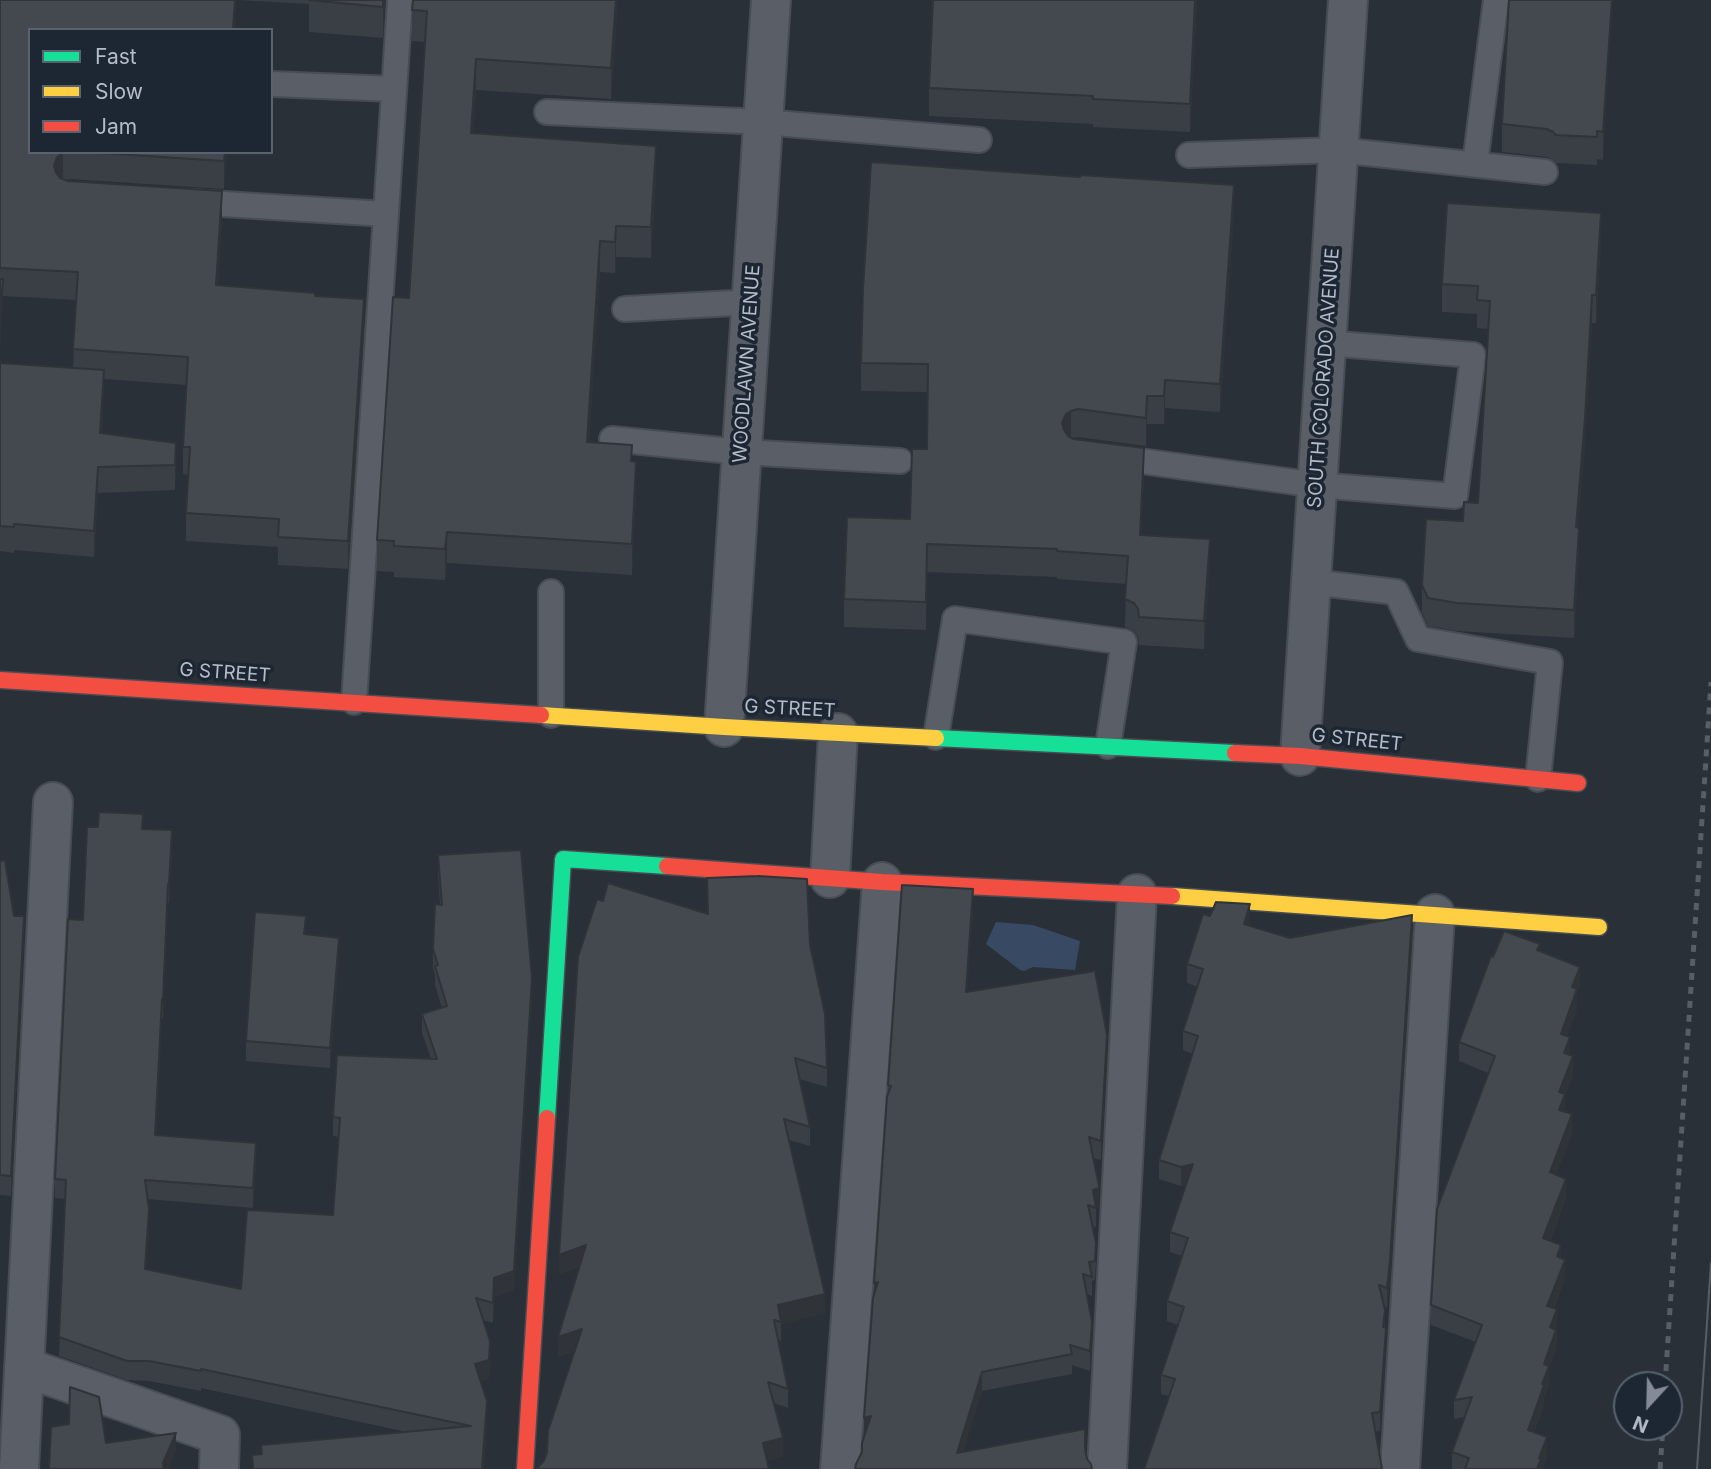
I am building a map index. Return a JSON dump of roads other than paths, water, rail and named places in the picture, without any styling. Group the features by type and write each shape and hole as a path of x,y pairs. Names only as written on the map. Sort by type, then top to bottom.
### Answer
{"street":[{"name":"WOODLAWN AVENUE","path":"724,727 771,0"},
{"name":"SOUTH COLORADO AVENUE","path":"1300,756 1348,0"},
{"name":"G STREET","path":"0,680 724,727 1300,756 1578,783"},
{"path":"830,878 838,733"},
{"path":"19,1469 52,802"},
{"path":"525,1469 563,859 830,878 1137,894 1599,927"},
{"path":"840,1469 883,881"},
{"path":"1107,1469 1137,894"},
{"path":"1400,1469 1435,914"},
{"path":"24,1367 220,1435 219,1469"}],"lane":[{"path":"354,702 400,0"},
{"path":"1475,164 1496,0"},
{"path":"273,84 394,89"},
{"path":"547,112 763,122 979,140"},
{"path":"1189,155 1338,150 1545,172"},
{"path":"165,200 386,214"},
{"path":"625,309 752,302"},
{"path":"1090,454 1317,485 1455,496 1473,355 1326,343"},
{"path":"612,439 741,452 900,461"},
{"path":"1311,582 1396,592 1418,639 1550,662 1538,779"},
{"path":"551,592 551,715"},
{"path":"936,737 955,619 1124,642 1108,746"}],"water":[{"path":"996,922 1033,925 1080,941 1075,970 1033,967 1020,970 986,944"}],"tram line":[{"path":"1697,1469 1711,1263"}],"railway":[{"path":"1666,1371 1711,682"},
{"path":"1660,1469 1662,1441"}]}
